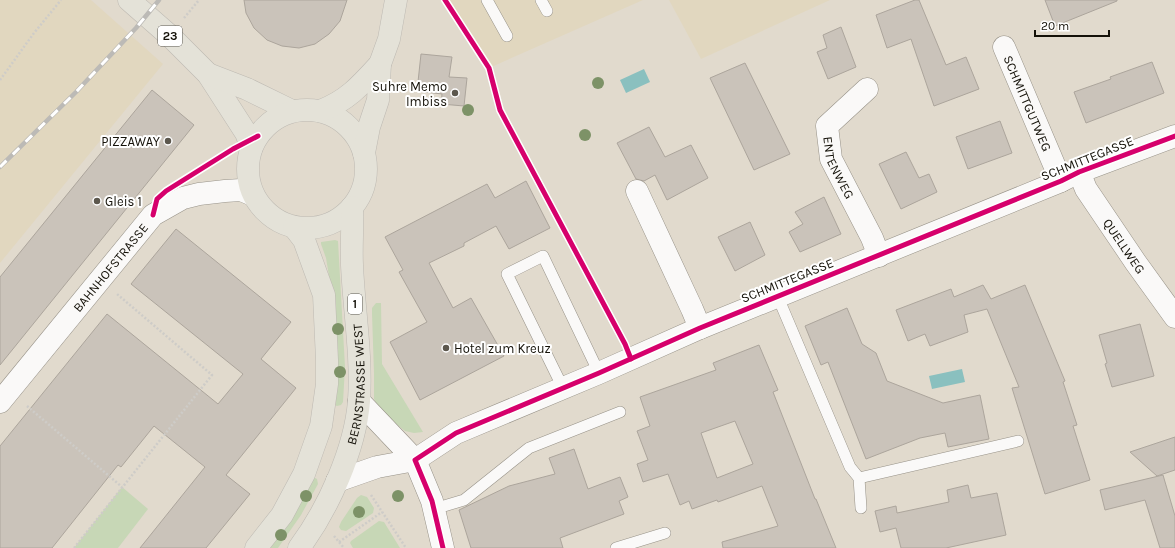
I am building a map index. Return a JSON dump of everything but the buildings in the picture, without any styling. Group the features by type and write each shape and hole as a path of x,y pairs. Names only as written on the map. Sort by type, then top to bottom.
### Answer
{"main road":[{"name":"23","path":"129,0 170,36 208,74 246,132 251,149"},
{"path":"364,153 359,141 352,131 343,122 332,115 320,111 292,111 284,113 260,131 248,158 248,177 254,195 270,216 282,223 294,227 310,228 326,225 340,218 352,207 364,187 366,175 364,153 369,128 378,100 380,64 389,39 396,0"},
{"path":"320,111 333,106 356,90 380,64"},
{"name":"23","path":"208,74 247,89 292,111"},
{"name":"BERNSTRASSE WEST","path":"299,548 313,529 337,481 352,439 359,401 359,368 352,264 352,207"},
{"name":"BERNSTRASSE WEST","path":"256,548 282,515 304,474 321,426 327,384 324,295 304,240 294,227"}],"street":[{"name":"SCHMITTGUTWEG","path":"1004,47 1070,177"},
{"name":"ENTENWEG","path":"867,89 827,126 831,159 872,238 878,256"},
{"name":"SCHMITTEGASSE","path":"415,460 456,433 599,373 777,295 878,256 951,225 1175,136"},
{"name":"QUELLWEG","path":"1070,177 1086,189 1175,317"},
{"name":"BAHNHOFSTRASSE","path":"5,396 153,215 183,198 199,194 241,190 254,195"},
{"path":"637,191 700,328"},
{"path":"359,401 415,460 434,509 443,548"},
{"path":"337,481 377,467 415,460"}],"lane":[{"path":"487,0 507,36"},
{"path":"541,0 547,11"},
{"path":"563,388 507,274 542,256 599,373"},
{"path":"777,295 850,467 858,478 861,508"},
{"path":"434,509 464,500 528,448 620,412"},
{"path":"858,478 1018,441"},
{"path":"616,548 665,533"}],"path":[{"path":"0,80 34,33 61,0"},
{"path":"181,22 199,0"},
{"path":"74,548 212,375 100,280"},
{"path":"5,396 122,487"},
{"path":"370,494 406,548"},
{"path":"339,542 382,512"},
{"path":"330,532 344,548"}],"shaded area":[{"path":"0,0 91,0 163,64 0,263"},
{"path":"445,0 643,0 489,68"},
{"path":"669,0 830,0 701,59"}],"green space":[{"path":"338,241 345,367 343,402 341,405 337,406 335,405 329,276 326,258 321,244 321,242"},
{"path":"376,303 381,303 382,364 423,432 414,433 405,431 380,411 374,399 372,308"},
{"path":"313,477 317,479 318,484 301,515 278,548 265,548"},
{"path":"122,487 148,509 118,548 74,548"},
{"path":"361,495 367,497 374,508 373,513 346,531 341,530 339,527 341,522 357,498"},
{"path":"379,521 384,522 400,548 353,548 350,543 351,541"}],"water":[{"path":"644,69 650,82 626,93 620,80"},
{"path":"962,369 965,382 932,389 929,376"}],"railway":[{"path":"0,167 76,92 136,28 159,0"}],"cycle path":[{"path":"445,0 489,68 500,110 625,344 631,359"},
{"path":"153,215 157,199 166,191 233,149 258,136"},
{"path":"443,548 432,501 415,460 456,433 599,373 700,328 1061,181 1079,172 1175,136"}],"place":[{"name":"Suhre Memo Imbiss","path":"455,93"},
{"name":"PIZZAWAY","path":"168,141"},
{"name":"Gleis 1","path":"97,201"},
{"name":"Hotel zum Kreuz","path":"446,348"}]}
